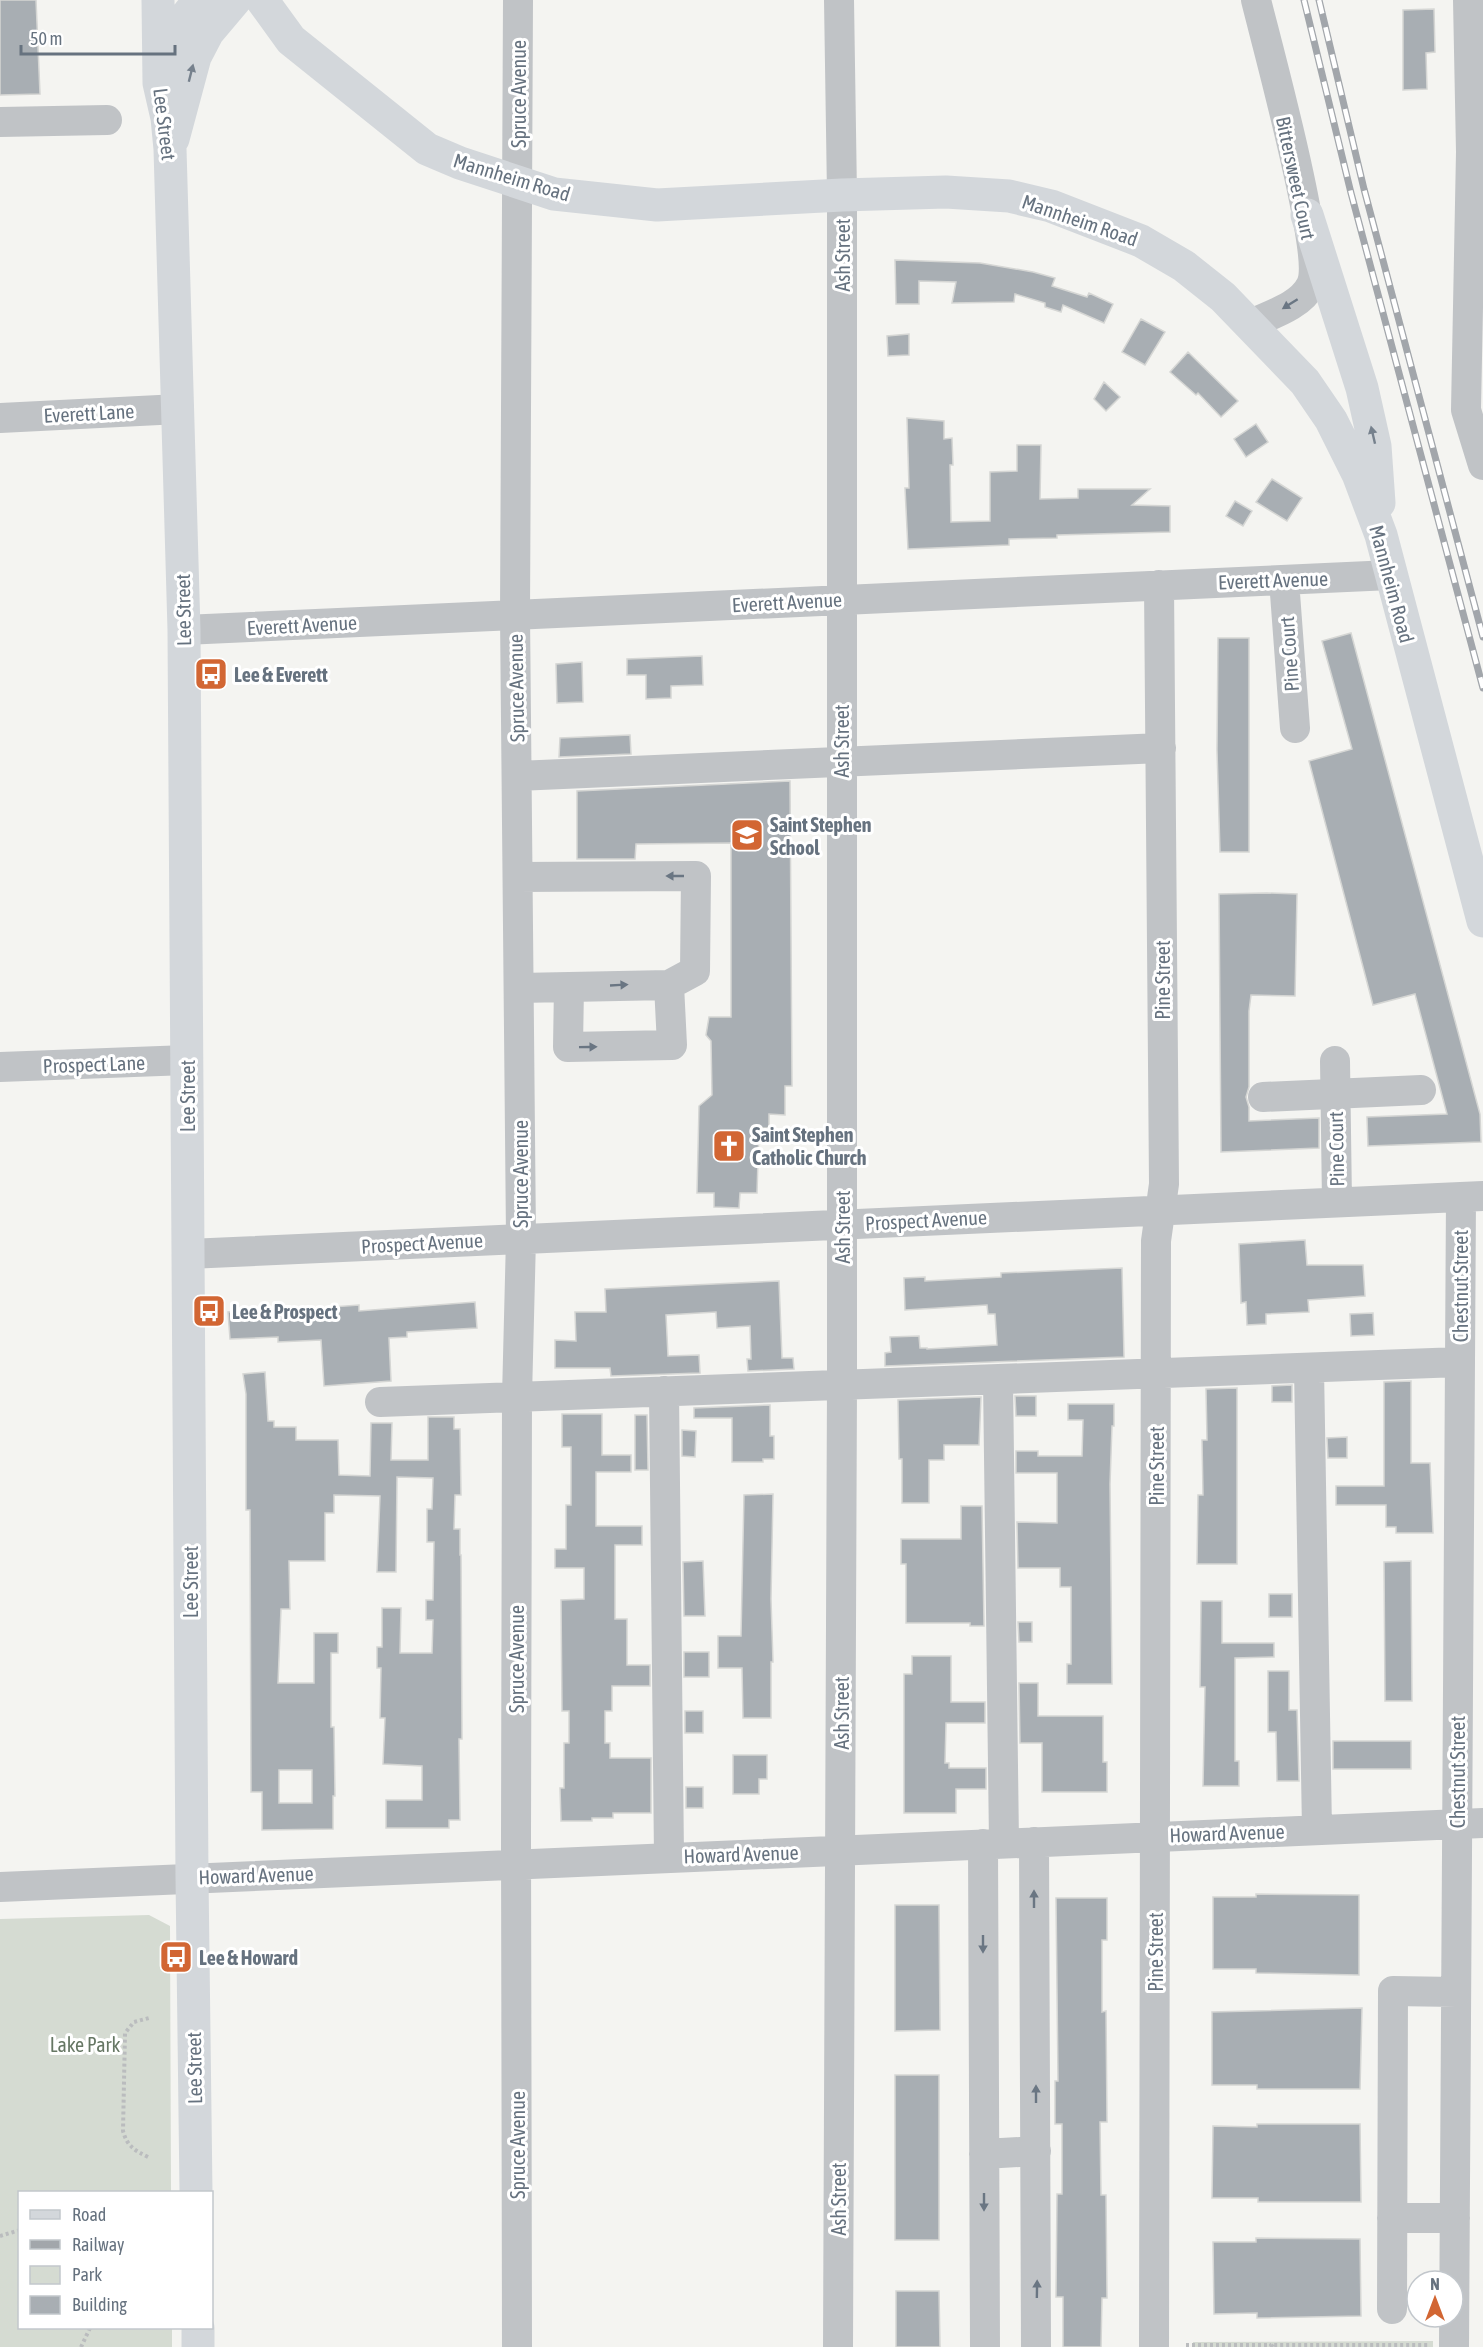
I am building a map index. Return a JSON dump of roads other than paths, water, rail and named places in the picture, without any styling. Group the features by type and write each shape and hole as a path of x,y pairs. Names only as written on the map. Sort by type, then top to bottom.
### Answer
{"main road":[{"name":"Lee Street","path":"158,0 159,82 168,118 170,149 184,630 196,2191"},
{"path":"159,82 163,58 170,42 200,0"},
{"path":"170,149 195,57 208,32 235,0"},
{"name":"Mannheim Road","path":"262,0 291,40 427,149 460,164 554,194 657,205 946,192 1009,196 1051,206 1141,241 1184,266 1223,297 1305,382 1330,420 1358,474 1381,535 1483,921"},
{"path":"1307,215 1362,388 1375,446 1381,535"},
{"path":"198,2329 198,2347"}],"street":[{"name":"Spruce Avenue","path":"518,0 515,615 521,1238 517,1397 518,2347"},
{"name":"Ash Street","path":"838,2347 842,1385 840,600 842,195 839,0"},
{"name":"Bittersweet Court","path":"1251,324 1289,306 1307,293 1314,274 1307,215 1256,0"},
{"path":"1468,0 1471,152 1466,410 1483,465"},
{"path":"0,122 107,120"},
{"name":"Everett Lane","path":"0,418 179,409"},
{"name":"Everett Avenue","path":"184,630 1391,575"},
{"name":"Pine Court","path":"1284,580 1295,728"},
{"name":"Pine Street","path":"1154,2347 1156,1240 1164,1184 1159,585"},
{"path":"517,776 1161,748"},
{"path":"518,877 696,876 695,971 669,985 519,988"},
{"path":"568,987 568,1047 580,1047 672,1045 669,985"},
{"name":"Prospect Lane","path":"0,1067 187,1060"},
{"name":"Pine Court","path":"1335,1061 1337,1202"},
{"path":"1263,1097 1421,1090"},
{"name":"Prospect Avenue","path":"188,1254 1472,1196"},
{"name":"Chestnut Street","path":"1445,2346 1455,2218 1456,1992 1470,1823 1471,1396 1460,1362 1472,1196"},
{"path":"380,1402 1460,1362"},
{"path":"1309,1368 1317,1830"},
{"path":"985,2347 984,2154 993,1843 998,1379"},
{"path":"664,1391 669,1857"},
{"name":"Howard Avenue","path":"0,1887 1470,1823"},
{"path":"1034,1842 1036,2347"},
{"path":"1392,2309 1393,1991 1456,1992"},
{"path":"984,2154 1036,2151"},
{"path":"1392,2218 1455,2218"}],"railway":[{"path":"1304,0 1351,193 1483,688"},
{"path":"1319,0 1364,189 1483,637"}],"place":[{"name":"Lee & Everett","path":"211,674"},
{"name":"Saint Stephen School","path":"747,835"},
{"name":"Saint Stephen Catholic Church","path":"729,1146"},
{"name":"Lee & Prospect","path":"209,1311"},
{"name":"Lee & Howard","path":"176,1957"}],"park label":[{"name":"Lake Park","path":"85,2044"}]}
